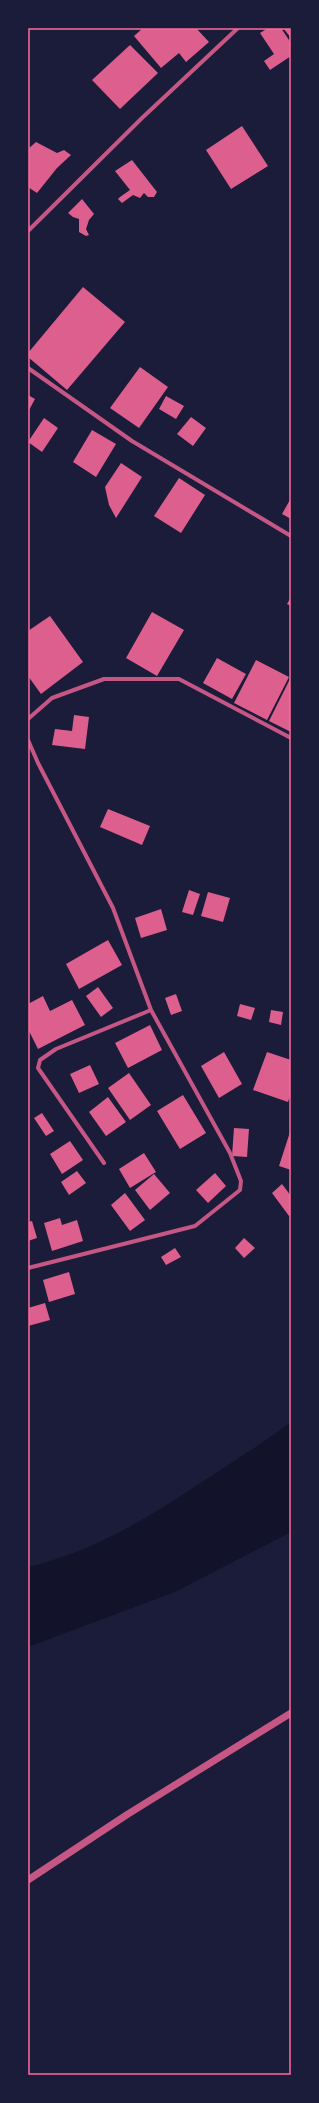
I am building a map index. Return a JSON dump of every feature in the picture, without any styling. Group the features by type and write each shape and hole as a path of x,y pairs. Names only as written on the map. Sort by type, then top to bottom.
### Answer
{"street":[{"path":"28,231 142,118 238,28"},
{"path":"28,368 132,442 291,536"},
{"path":"28,719 52,698 104,679 179,679 291,738"},
{"path":"28,740 38,763 113,908 151,1010 230,1153 241,1181 240,1190 195,1226 28,1268"},
{"path":"104,1162 38,1068 40,1060 56,1049 151,1010"},
{"path":"28,1880 128,1814 291,1713"}],"shaded area":[{"path":"291,1422 291,1532 175,1592 28,1647 28,1567 54,1560 78,1551 145,1518"}],"building":[{"path":"143,28 196,28 209,42 186,62 179,53 161,68 134,36"},
{"path":"268,28 281,28 291,43 291,56 270,70 264,61 274,54 260,33"},
{"path":"283,28 291,28 291,38"},
{"path":"130,45 158,73 120,109 92,80"},
{"path":"242,126 268,166 231,189 206,150"},
{"path":"36,142 57,153 64,150 71,155 57,168 37,193 28,187 28,149"},
{"path":"132,160 157,192 154,197 148,197 144,193 140,198 133,195 122,203 118,199 130,190 115,171"},
{"path":"82,199 94,214 89,220 86,229 89,235 86,236 79,232 79,219 68,213"},
{"path":"83,287 125,322 67,390 28,357 28,353"},
{"path":"140,367 168,387 139,428 110,408"},
{"path":"28,395 35,399 28,412"},
{"path":"166,396 184,406 176,419 159,409"},
{"path":"191,417 206,428 193,446 177,434"},
{"path":"44,418 58,428 42,452 28,442"},
{"path":"92,430 116,444 96,477 73,462"},
{"path":"121,463 142,477 116,518 109,505 105,487"},
{"path":"179,478 205,495 181,533 154,516"},
{"path":"291,498 291,519 282,514"},
{"path":"291,597 291,606 287,604"},
{"path":"152,612 184,630 157,676 126,658"},
{"path":"50,616 83,662 41,694 28,676 28,631"},
{"path":"217,658 246,674 232,699 203,683"},
{"path":"256,660 289,677 267,720 234,703"},
{"path":"291,677 291,732 269,721"},
{"path":"74,715 89,717 85,749 52,745 55,729 72,731"},
{"path":"108,809 150,826 142,845 100,827"},
{"path":"189,890 200,894 193,915 182,912"},
{"path":"208,892 230,898 223,922 201,916"},
{"path":"161,909 167,930 141,938 135,918"},
{"path":"108,940 122,965 79,989 66,964"},
{"path":"98,987 113,1008 101,1017 86,996"},
{"path":"176,994 182,1011 171,1015 165,998"},
{"path":"43,996 50,1011 72,1000 85,1025 38,1049 28,1029 28,1004"},
{"path":"240,1004 255,1008 251,1020 237,1016"},
{"path":"271,1010 283,1012 281,1025 269,1022"},
{"path":"150,1025 162,1050 128,1068 115,1043"},
{"path":"224,1052 242,1084 219,1098 201,1066"},
{"path":"267,1052 291,1060 291,1093 288,1102 253,1090"},
{"path":"90,1065 99,1084 79,1093 70,1074"},
{"path":"129,1073 151,1105 130,1120 108,1088"},
{"path":"183,1095 206,1133 180,1149 157,1111"},
{"path":"108,1097 126,1122 106,1136 89,1112"},
{"path":"42,1113 54,1131 46,1136 34,1118"},
{"path":"234,1128 249,1129 247,1157 232,1156"},
{"path":"291,1129 291,1170 279,1166"},
{"path":"70,1141 83,1160 62,1174 50,1154"},
{"path":"144,1153 156,1172 130,1188 119,1169"},
{"path":"77,1171 86,1183 69,1195 61,1182"},
{"path":"215,1173 226,1186 208,1203 196,1190"},
{"path":"154,1174 170,1193 150,1210 135,1190"},
{"path":"282,1184 291,1196 291,1214 289,1216 272,1193"},
{"path":"125,1193 145,1220 130,1231 111,1205"},
{"path":"60,1218 62,1225 77,1220 83,1241 52,1251 44,1223"},
{"path":"32,1221 37,1238 28,1241 28,1222"},
{"path":"244,1238 255,1248 244,1258 235,1248"},
{"path":"175,1248 181,1257 166,1265 161,1257"},
{"path":"69,1272 75,1294 49,1302 43,1280"},
{"path":"45,1303 50,1320 28,1326 28,1308"}]}
